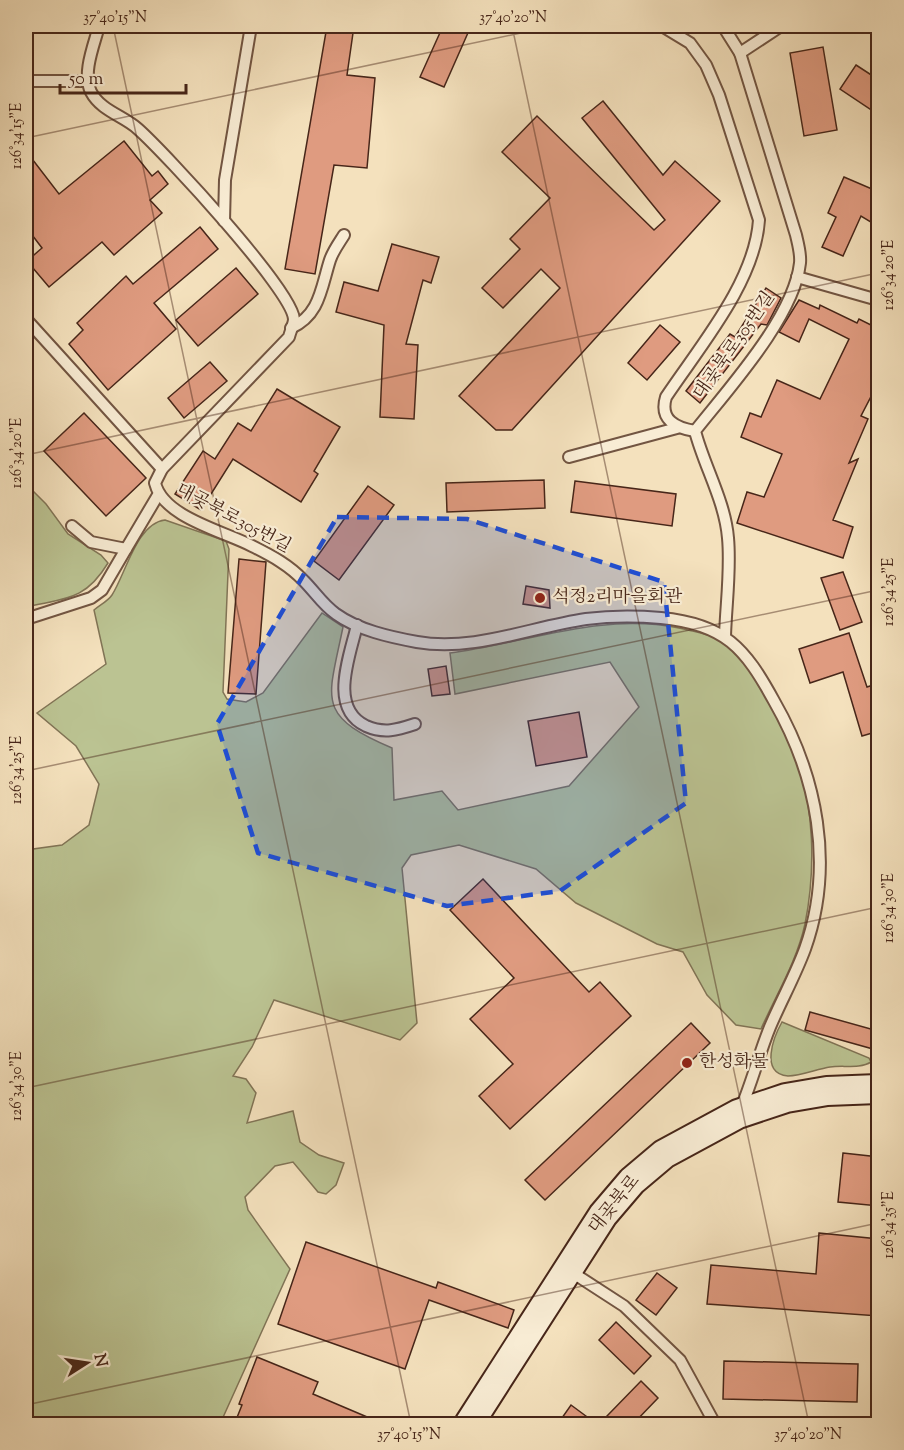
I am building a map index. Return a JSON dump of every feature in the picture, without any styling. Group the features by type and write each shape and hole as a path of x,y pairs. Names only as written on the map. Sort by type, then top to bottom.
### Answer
{"street":[{"name":"대곶북로","path":"469,1425 603,1215 632,1181 663,1154 738,1114 786,1098 827,1091 879,1089"}],"lane":[{"path":"99,26 87,81 92,94 104,107 136,127 224,221 271,278 289,305 294,320 291,328"},
{"path":"224,221 225,180 251,26"},
{"path":"662,26 690,43 706,65 719,95 759,220 756,242 742,280 666,397 663,406 666,417 677,428"},
{"name":"대곶북로305번길","path":"695,431 777,322 795,288 800,261 796,235 740,53 723,26"},
{"path":"740,53 781,26"},
{"path":"26,81 87,81"},
{"name":"대곶북로305번길","path":"344,235 331,258 314,312 304,322 291,328 289,337 162,469 155,483 158,495 166,504 183,515 280,560 304,580 323,604 338,616 357,625 420,642 453,644 587,619 626,617 672,620 725,636 747,656 800,750 818,812 820,854 816,902 806,947 770,1028 757,1069 738,1114"},
{"path":"797,277 879,300"},
{"name":"대곶북로305번길","path":"26,319 162,469"},
{"path":"569,457 677,428 695,431 701,455 723,510 728,537 725,636"},
{"path":"26,619 91,598 106,585 158,495"},
{"path":"72,526 91,542 126,549"},
{"path":"357,625 346,670 344,694 347,710 360,723 377,731 393,731 415,724"},
{"path":"568,1269 624,1306 680,1360 715,1425"}],"highlighted area":[{"path":"337,517 467,519 664,582 686,803 560,891 447,906 258,853 217,724"}],"green space":[{"path":"26,484 46,504 68,534 101,555 108,563 91,585 73,596 26,607"},
{"path":"165,520 226,541 229,549 223,692 227,699 246,702 263,693 322,613 343,627 334,672 333,703 339,715 350,726 392,748 394,800 442,791 458,810 569,786 639,707 610,662 455,694 450,653 592,626 621,624 650,624 679,628 706,634 730,645 750,669 780,718 796,753 810,816 812,860 809,903 797,951 761,1029 736,1025 707,995 683,952 657,944 576,903 536,869 459,845 411,855 402,868 417,1023 400,1040 274,1000 252,1047 233,1076 246,1079 256,1093 247,1123 293,1111 300,1142 319,1155 344,1163 336,1185 326,1194 318,1192 293,1162 275,1166 245,1197 248,1210 290,1269 220,1424 26,1424 28,1186 26,1183 26,850 62,845 89,825 99,784 76,746 37,713 106,664 94,610 112,595 133,550 147,530 155,523"},
{"path":"782,1022 869,1058 871,1062 856,1066 830,1067 793,1076 779,1074 771,1062 771,1054 775,1036"}],"building":[{"path":"327,26 354,26 347,75 375,78 367,168 334,165 315,274 285,269"},
{"path":"443,26 471,26 444,87 420,77"},
{"path":"823,47 837,130 804,136 790,53"},
{"path":"856,65 879,80 879,115 840,89"},
{"path":"603,101 663,175 675,161 720,201 512,430 496,430 459,396 560,288 541,269 503,308 482,288 520,249 510,239 550,198 502,152 537,116 654,230 665,220 582,118"},
{"path":"124,141 152,176 158,171 168,184 150,200 162,213 114,255 102,242 49,287 27,261 42,248 26,227 26,151 59,194"},
{"path":"844,177 879,192 879,227 861,216 843,256 822,247 836,217 828,213"},
{"path":"200,227 218,249 154,303 176,329 108,390 69,344 83,330 77,323 126,276 133,284"},
{"path":"392,244 439,257 431,283 423,280 406,344 418,345 414,419 380,417 384,325 336,312 344,282 378,291"},
{"path":"236,268 258,294 198,346 176,320"},
{"path":"766,288 781,298 767,325 761,324 700,403 686,391 730,334 735,337"},
{"path":"799,300 819,309 820,305 857,323 859,319 879,329 879,381 861,416 868,419 849,463 858,459 833,520 853,527 843,558 737,523 747,492 764,497 782,454 741,437 750,413 761,417 777,380 820,399 849,339 809,319 799,342 779,332"},
{"path":"660,325 680,342 647,380 628,363"},
{"path":"210,362 227,381 184,418 168,398"},
{"path":"277,389 340,427 314,471 318,474 301,502 233,459 201,510 175,494 203,451 215,459 238,423 251,431"},
{"path":"84,413 146,478 106,516 44,451"},
{"path":"544,480 545,508 447,512 446,483"},
{"path":"575,481 676,494 672,526 571,512"},
{"path":"368,486 394,505 339,580 314,561"},
{"path":"239,559 266,562 256,694 228,693"},
{"path":"843,572 862,622 840,630 821,578"},
{"name":"석정2리마을회관","path":"526,586 549,590 550,608 523,604"},
{"path":"849,633 867,687 879,683 879,731 862,736 843,672 810,683 799,649"},
{"path":"446,666 450,694 432,696 428,669"},
{"path":"579,712 587,757 536,766 528,721"},
{"path":"483,879 589,992 600,982 631,1016 510,1129 479,1096 513,1064 470,1019 514,978 450,910"},
{"path":"810,1012 878,1031 873,1049 805,1030"},
{"path":"691,1023 710,1043 545,1200 525,1180"},
{"path":"843,1153 879,1157 879,1206 838,1202"},
{"path":"819,1233 879,1239 879,1316 707,1304 711,1265 816,1274"},
{"path":"306,1242 436,1288 438,1282 514,1310 508,1328 429,1300 405,1369 278,1324"},
{"path":"657,1273 677,1288 656,1315 636,1300"},
{"path":"616,1322 651,1356 634,1374 599,1340"},
{"path":"257,1357 318,1382 313,1394 386,1425 234,1425 242,1405 239,1404"},
{"path":"724,1361 858,1364 857,1402 723,1399"},
{"path":"641,1381 658,1398 632,1425 615,1425 607,1416"},
{"path":"571,1405 598,1425 557,1425"}],"place":[{"name":"석정2리마을회관","path":"540,598"},
{"name":"한성화물","path":"687,1063"}]}
